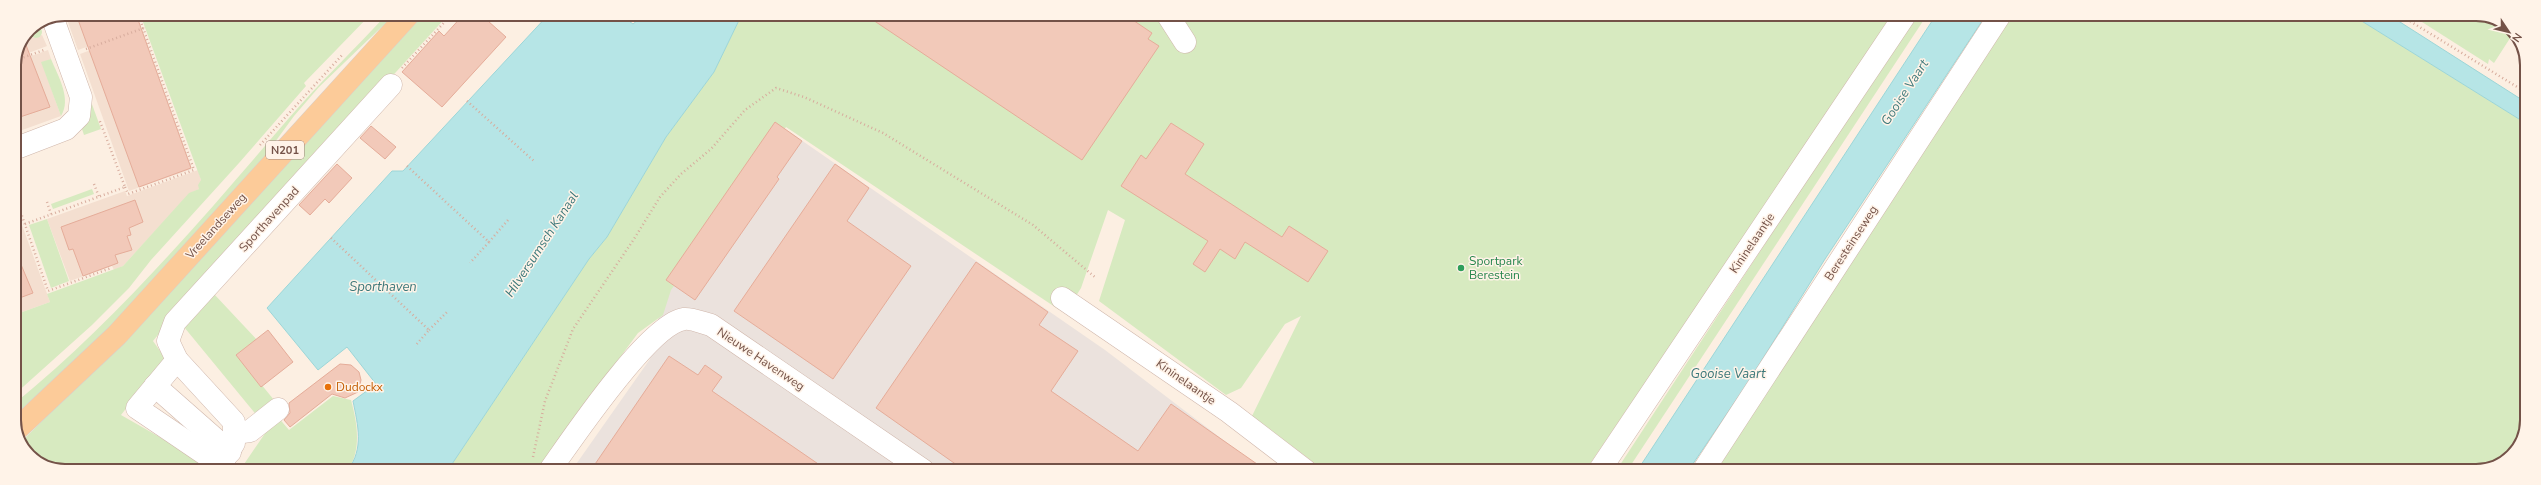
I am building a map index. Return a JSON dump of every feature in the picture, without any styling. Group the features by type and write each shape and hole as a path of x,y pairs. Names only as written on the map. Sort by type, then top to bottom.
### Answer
{"main road":[{"name":"Vreelandseweg","path":"21,425 117,335 404,21"}],"street":[{"path":"1172,21 1185,42"},
{"name":"Kininelaantje","path":"1604,464 1901,21"},
{"name":"Beresteinseweg","path":"1708,464 1996,21"},
{"path":"21,146 66,130 78,116 81,98 54,23"},
{"name":"Sporthavenpad","path":"226,455 234,422 177,360 168,341 175,322 391,85"},
{"name":"Kininelaantje","path":"1062,298 1229,412 1298,464"},
{"name":"Nieuwe Havenweg","path":"543,464 662,329 684,319 711,325 914,464"},
{"path":"177,360 136,408 226,455"},
{"path":"155,386 226,455"},
{"path":"226,455 250,431 278,409"}],"path":[{"path":"98,116 128,194 194,170 141,21"},
{"path":"391,85 397,74 446,21"},
{"path":"2410,21 2520,89"},
{"path":"22,59 63,50 144,28"},
{"path":"541,464 533,454 545,401 573,329 634,239 660,196 681,174 710,149 745,110 776,88 804,97 882,133 1033,225 1096,278"},
{"path":"467,101 535,162"},
{"path":"407,166 489,242"},
{"path":"94,184 99,197"},
{"path":"25,224 125,187"},
{"path":"47,202 51,214"},
{"path":"21,213 48,291 111,268"},
{"path":"470,263 508,220"},
{"path":"331,238 429,330"},
{"path":"415,346 448,311"}],"shaded area":[{"path":"68,21 139,21 141,27 78,50"},
{"path":"142,31 192,169 129,191 80,54"},
{"path":"42,35 47,46 22,55 24,48 32,37 32,38"},
{"path":"48,50 51,59 42,63 61,116 21,130 21,65 22,60"},
{"path":"775,122 1105,350 1255,464 576,464 650,359 666,280"},
{"path":"198,170 201,180 199,189 189,194 123,266 114,270 112,266 70,281 47,219 125,191 127,196"},
{"path":"21,222 50,302 21,312"}],"green space":[{"path":"143,21 364,21 304,83 306,86 151,260 129,288 92,325 21,389 21,312 50,302 47,294 123,266 189,193 199,189 198,185 201,180"},
{"path":"381,21 388,21 319,87 294,116 259,164 103,335 21,410 21,398 52,372 124,303 158,267 301,105"},
{"path":"418,21 443,21 174,315 153,341 165,358 121,415 207,464 65,464 51,462 36,453 25,438 150,314"},
{"name":"Sportpark Berestein","path":"739,21 1892,21 1590,464 1316,464 1252,416 1301,316 1285,324 1241,388 1226,395 1099,301 1125,220 1108,210 1081,288 1066,312 1058,309 786,127 671,290 663,315 638,333 541,464 452,464 589,259 607,237 666,137 714,72"},
{"path":"1911,21 1923,21 1632,464 1621,464"},
{"path":"2007,21 2362,21 2520,120 2520,420 2517,437 2513,444 2503,455 2490,462 2476,464 1717,464"},
{"path":"2420,21 2476,21 2490,23 2503,30 2510,38 2494,63 2489,59 2488,64"},
{"path":"40,28 42,34 38,38 34,38 32,36"},
{"path":"51,59 65,95 64,109 61,116 41,62"},
{"path":"89,96 101,129 84,135 81,126"},
{"path":"92,189 94,194 53,209 51,204"},
{"path":"47,219 69,281 51,288 29,225"},
{"path":"214,294 258,341 239,357 283,411 277,416 289,430 333,396 351,400 355,417 357,444 351,464 244,464 268,429 184,327"}],"water":[{"path":"542,21 629,21 633,24 637,21 739,21 714,72 666,137 607,237 589,259 452,464 352,464 358,445 357,419 353,401 376,384 347,347 318,370 267,308 392,171 403,171"},
{"name":"Gooise Vaart","path":"1932,21 1982,21 1825,259 1745,387 1693,464 1642,464"},
{"path":"2362,21 2398,21 2520,99 2520,120"}],"building":[{"path":"79,21 138,21 191,168 139,187"},
{"path":"458,21 488,21 506,37 442,107 402,72 439,31 444,36"},
{"path":"874,21 1134,21 1152,33 1148,39 1159,46 1082,160"},
{"path":"26,45 50,107 21,117 21,65"},
{"path":"775,122 802,141 777,177 779,179 695,300 666,280"},
{"path":"1171,123 1204,144 1185,174 1282,237 1289,226 1328,251 1308,282 1245,242 1235,259 1220,249 1205,272 1193,264 1208,241 1121,186 1141,155 1146,159"},
{"path":"371,126 396,147 385,159 360,138"},
{"path":"337,164 352,178 329,203 325,199 310,215 299,205"},
{"path":"835,164 869,188 847,221 911,266 833,379 734,311"},
{"path":"135,200 143,222 129,228 131,235 127,236 132,250 115,255 118,263 83,276 73,249 69,250 61,227"},
{"path":"976,262 1048,312 1039,325 1078,351 1051,391 1138,451 1171,404 1257,464 955,464 876,408"},
{"path":"21,265 33,293 21,297"},
{"path":"268,330 293,362 261,387 236,355"},
{"path":"669,356 698,375 705,365 722,377 712,391 818,464 595,464"},
{"path":"340,364 351,365 359,372 361,380 358,392 345,398 332,394 290,427 284,420 290,413 289,403"}],"place":[{"name":"Sportpark Berestein","path":"1461,268"},
{"name":"Dudockx","path":"328,387"}],"water label":[{"name":"Hilversumsch Kanaal","path":"541,244"},
{"name":"Sporthaven","path":"383,286"}]}
